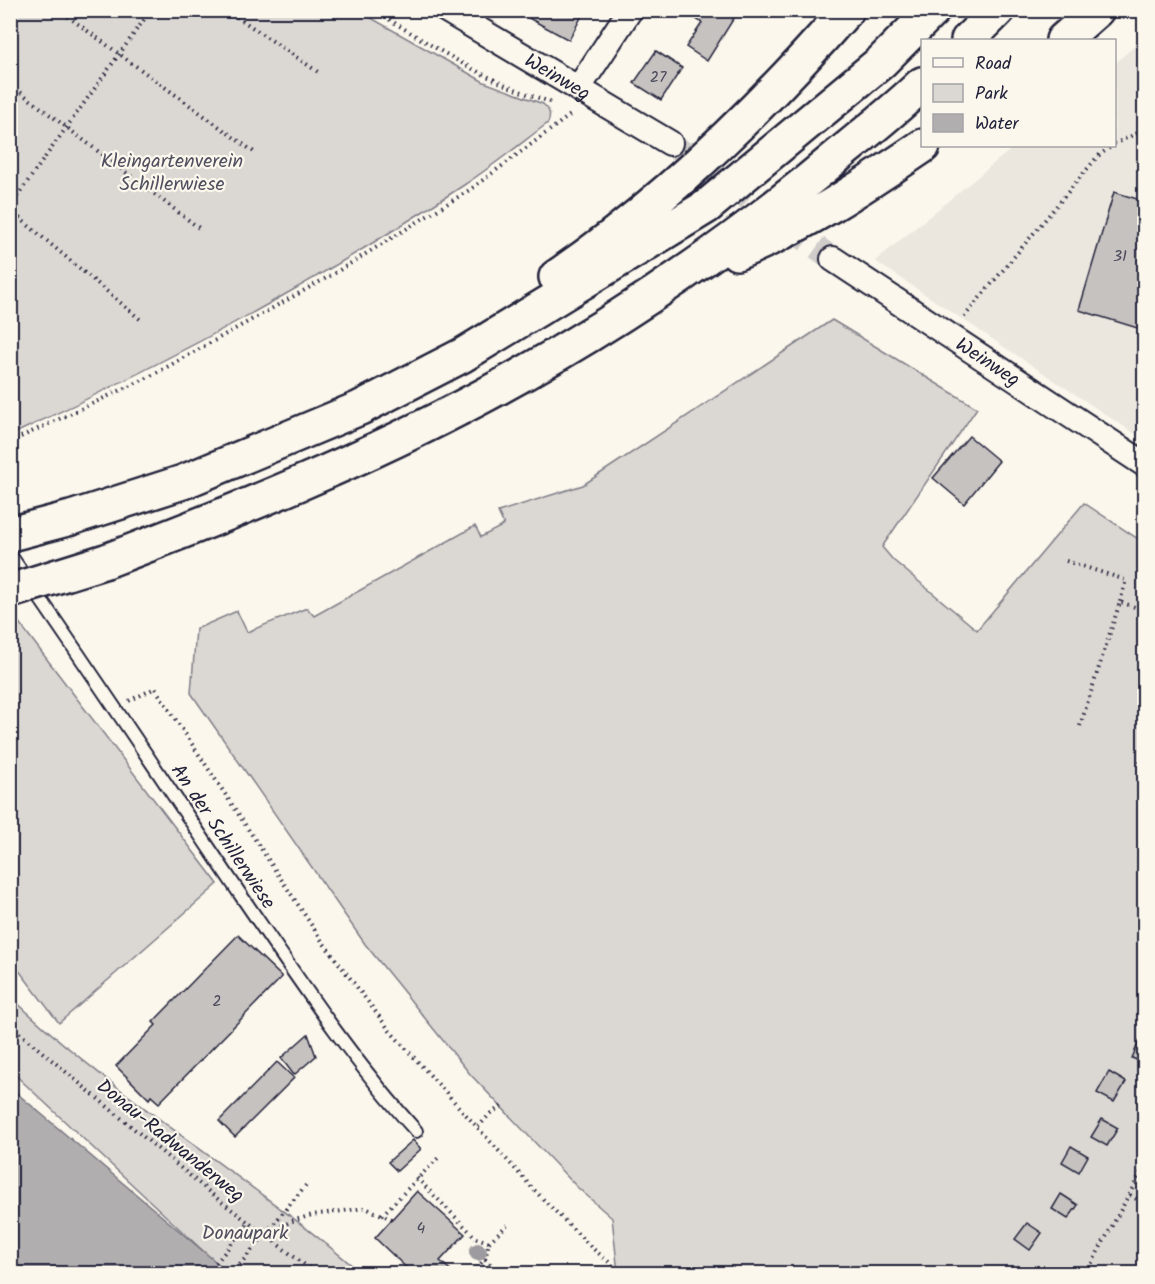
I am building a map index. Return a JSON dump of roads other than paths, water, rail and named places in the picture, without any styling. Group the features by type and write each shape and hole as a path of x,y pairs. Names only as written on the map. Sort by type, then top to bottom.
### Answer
{"highway":[{"path":"360,408 580,260 629,222 684,177 732,132 847,10"},
{"path":"10,534 71,518 183,482 360,408 463,355 706,207 880,63 933,10"},
{"path":"969,39 999,10"},
{"path":"1064,39 1097,10"},
{"path":"10,591 106,561 307,480 472,401 592,333 691,270 744,232 921,85"},
{"path":"691,270 767,241 822,211 922,147"}],"street":[{"name":"Weinweg","path":"446,10 572,98 670,143"},
{"path":"572,98 630,10"},
{"name":"Weinweg","path":"833,259 1144,465"}],"lane":[{"name":"An der Schillerwiese","path":"10,555 117,707 154,767 307,992 393,1106 416,1131"}],"water":[{"path":"10,1086 19,1095 229,1273 11,1273"}],"tunnel":[{"path":"670,143 833,259"}],"park label":[{"name":"Kleingartenverein Schillerwiese","path":"172,172"},
{"name":"Donaupark","path":"245,1232"}]}
